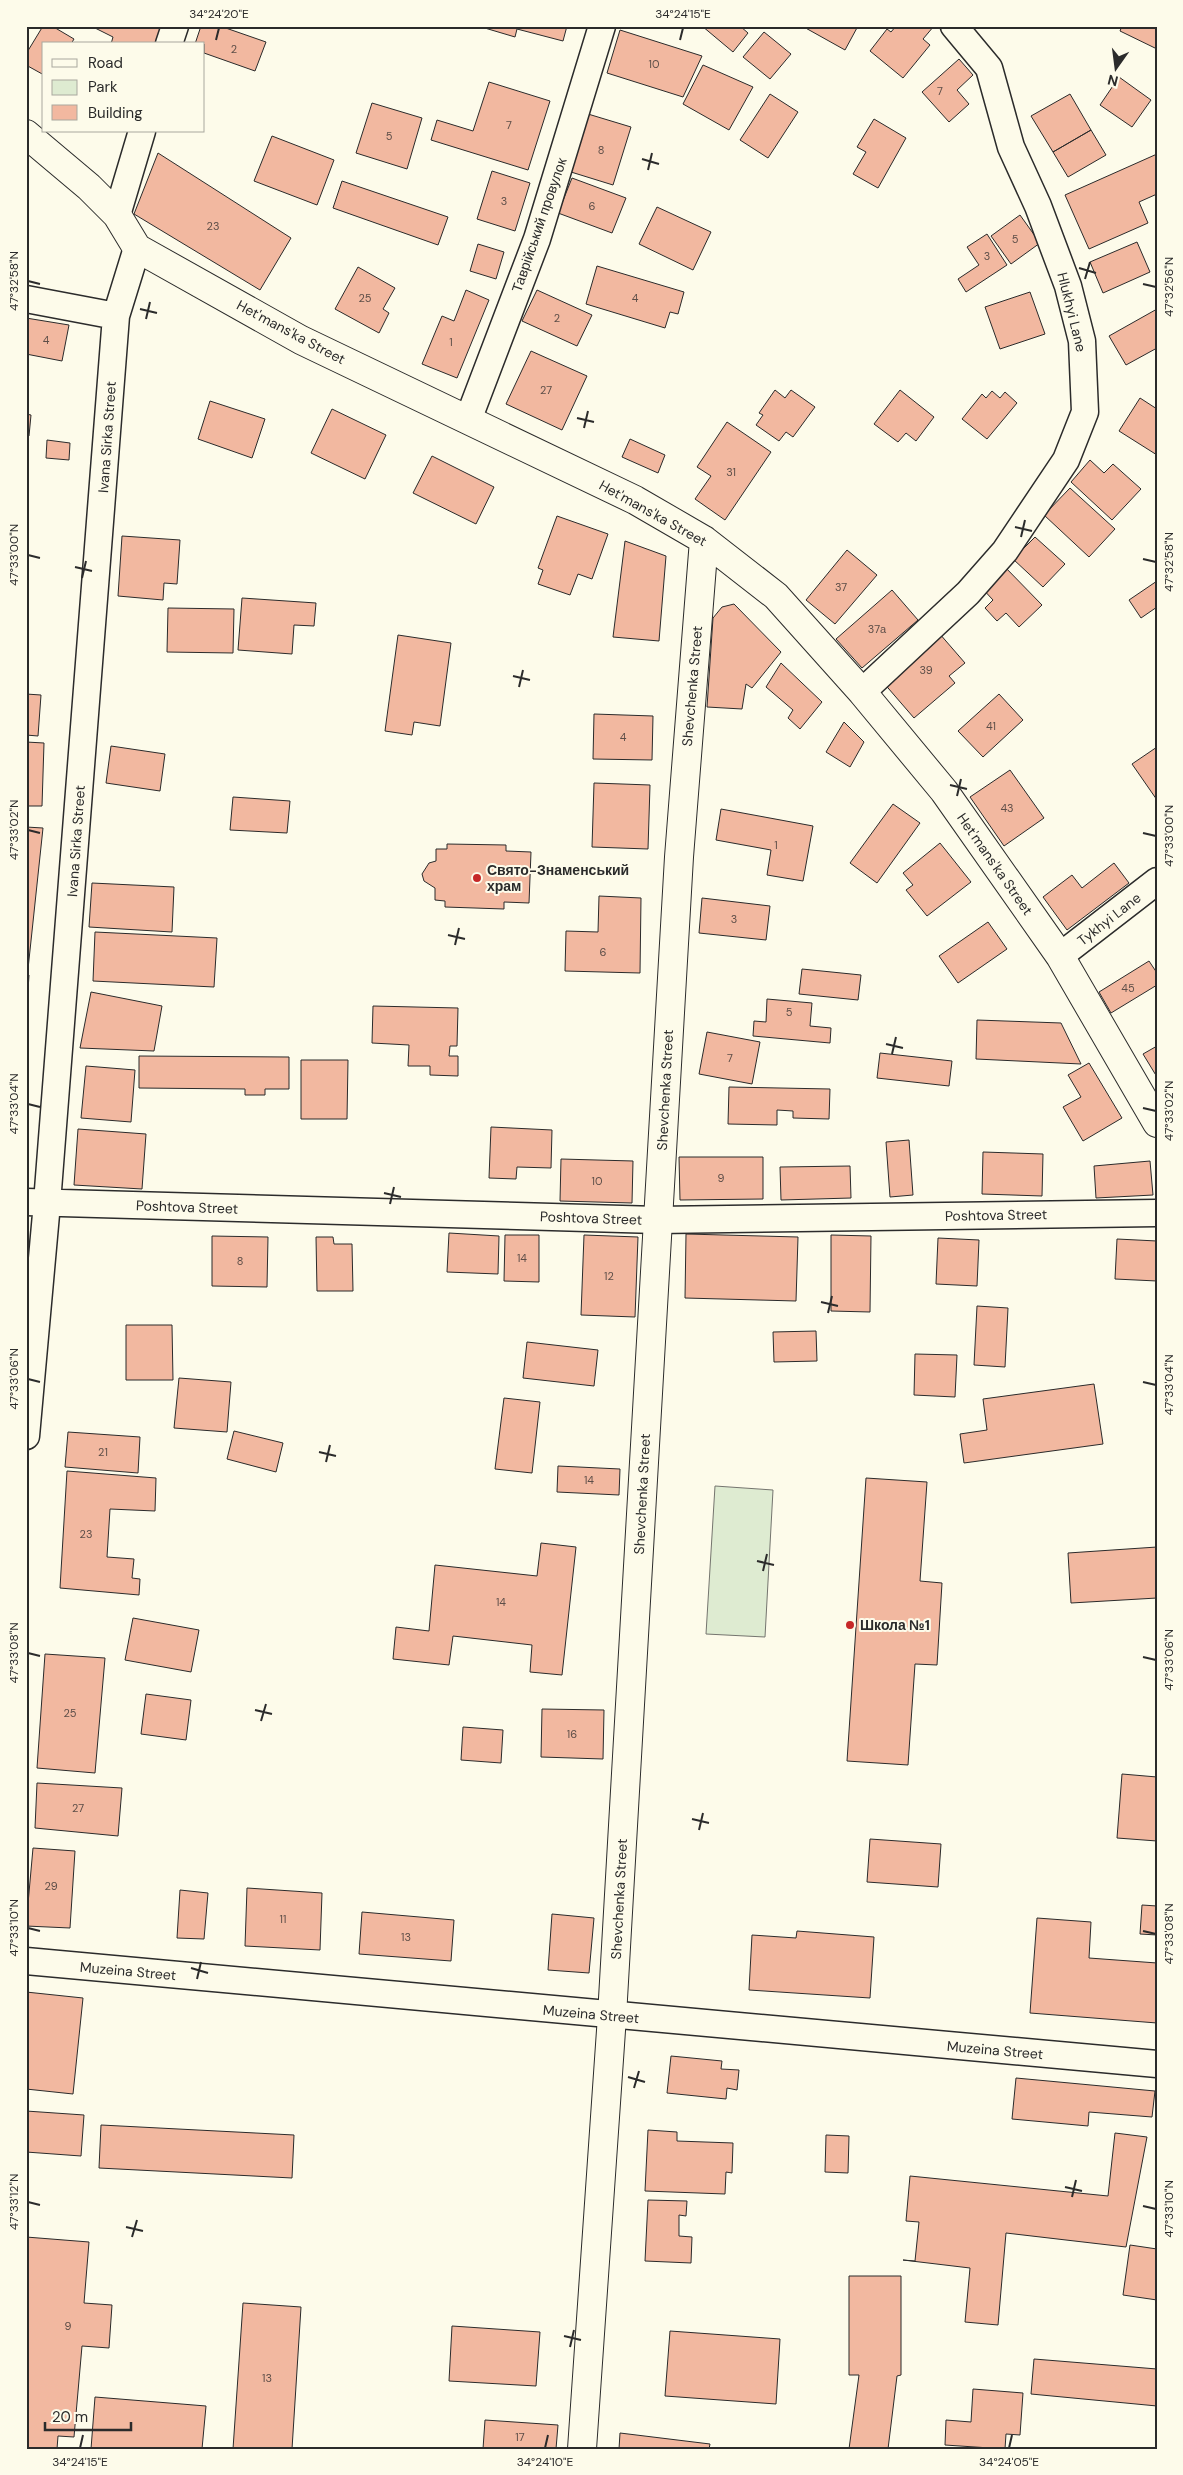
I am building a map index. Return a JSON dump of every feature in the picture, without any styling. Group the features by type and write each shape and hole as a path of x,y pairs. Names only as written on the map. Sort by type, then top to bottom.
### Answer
{"street":[{"path":"170,42 175,26"},
{"name":"Таврійський провулок","path":"468,420 537,239 602,26"},
{"name":"Hlukhyi Lane","path":"862,692 968,592 1005,551 1066,460 1085,412 1082,341 1068,286 1038,206 1011,147 989,68 954,26"},
{"path":"117,215 142,132"},
{"name":"Het'mans'ka Street","path":"26,134 89,186 117,215 137,248 301,340 635,500 704,540 776,596 862,692 944,791 1060,956 1157,1123"},
{"name":"Ivana Sirka Street","path":"26,1436 37,1202 116,316 137,248"},
{"path":"26,299 116,316"},
{"name":"Shevchenka Street","path":"582,2449 612,2016 679,857 704,540"},
{"name":"Tykhyi Lane","path":"1060,956 1157,881"},
{"name":"Poshtova Street","path":"37,1202 657,1220 1157,1213"},
{"name":"Muzeina Street","path":"26,1961 612,2016 1157,2064"}],"green space":[{"path":"715,1486 773,1490 765,1637 706,1634"}],"building":[{"path":"43,26 52,26 74,39 72,42 42,42 42,74 26,65 26,54"},
{"path":"91,26 162,26 159,42 112,42 113,37"},
{"path":"201,26 220,26 266,42 255,71 205,53 205,42 196,42"},
{"path":"478,26 567,26 563,41 517,29 515,37"},
{"path":"702,26 740,26 748,33 733,52"},
{"path":"802,26 858,26 845,50"},
{"path":"896,26 934,26 923,39 930,45 903,78 870,51 887,29 891,32"},
{"path":"1122,26 1157,26 1157,49 1120,31"},
{"path":"620,30 702,56 683,97 607,73"},
{"path":"764,32 791,54 770,79 743,57"},
{"path":"959,59 973,75 957,90 969,104 949,122 922,92"},
{"path":"703,65 753,87 729,130 683,104"},
{"path":"1119,77 1151,100 1132,127 1100,105"},
{"path":"489,82 550,101 528,170 431,140 437,120 473,131"},
{"path":"770,94 798,112 768,158 740,140"},
{"path":"1070,94 1091,130 1053,152 1031,116"},
{"path":"372,103 422,118 407,169 356,153"},
{"path":"588,114 631,127 613,185 571,172"},
{"path":"874,119 906,138 878,188 853,174 866,152 857,147"},
{"path":"1091,130 1106,155 1068,177 1053,152"},
{"path":"272,136 334,160 317,205 254,181"},
{"path":"158,153 291,238 260,290 134,214"},
{"path":"1157,154 1157,194 1139,202 1148,223 1089,249 1065,195"},
{"path":"492,171 530,183 515,231 477,219"},
{"path":"572,178 626,198 612,233 558,213"},
{"path":"342,181 448,217 438,245 333,208"},
{"path":"657,207 711,232 693,270 639,244"},
{"path":"1020,215 1040,243 1011,264 991,236"},
{"path":"987,234 1007,265 966,292 958,279 979,265 967,247"},
{"path":"1137,242 1150,272 1103,293 1090,262"},
{"path":"478,244 504,252 496,279 470,271"},
{"path":"597,266 684,292 678,314 670,312 665,328 586,304"},
{"path":"358,267 395,288 383,309 389,313 379,333 335,309"},
{"path":"466,290 489,300 457,378 422,364 442,316 454,321"},
{"path":"537,290 592,315 577,346 522,321"},
{"path":"1030,292 1045,334 1000,349 985,307"},
{"path":"1157,309 1157,348 1126,365 1109,336"},
{"path":"26,318 69,325 62,361 26,354"},
{"path":"531,351 587,376 562,430 506,404"},
{"path":"775,390 785,398 791,390 815,407 793,437 786,432 779,441 756,425 763,415 759,413"},
{"path":"900,390 934,417 916,441 906,433 898,442 874,424"},
{"path":"992,391 1000,398 1005,392 1017,403 987,439 962,419 982,394 986,398"},
{"path":"1140,398 1157,409 1157,455 1119,431"},
{"path":"210,401 265,419 252,458 198,439"},
{"path":"332,409 386,435 365,479 311,453"},
{"path":"26,414 31,415 29,436 26,436"},
{"path":"727,422 771,452 725,520 695,499 711,476 697,467"},
{"path":"630,439 665,455 658,473 622,457"},
{"path":"47,440 70,443 69,460 46,458"},
{"path":"432,456 494,487 476,524 413,493"},
{"path":"1090,460 1104,473 1113,464 1141,489 1112,520 1071,482"},
{"path":"1070,488 1115,529 1089,557 1044,515"},
{"path":"557,516 608,534 592,579 578,574 570,595 538,584 543,570 538,568"},
{"path":"122,536 180,540 177,584 164,583 163,600 118,596"},
{"path":"1035,537 1065,564 1043,587 1013,559"},
{"path":"625,541 666,556 659,641 613,637"},
{"path":"847,550 877,575 835,624 806,600"},
{"path":"1002,564 1042,605 1019,627 1006,613 997,621 985,608 993,600 980,586"},
{"path":"1157,581 1157,607 1141,618 1129,600"},
{"path":"892,590 918,620 862,668 836,639"},
{"path":"242,598 316,603 314,626 294,625 292,654 238,650"},
{"path":"734,604 781,652 752,688 746,684 742,709 707,707 713,618 722,607"},
{"path":"168,608 234,609 233,653 167,652"},
{"path":"939,633 965,663 949,676 955,683 914,718 882,681"},
{"path":"398,635 451,643 440,726 414,722 412,735 385,731"},
{"path":"781,663 822,702 800,729 788,718 793,710 766,687"},
{"path":"26,694 41,695 38,736 26,735"},
{"path":"999,694 1023,720 983,757 958,731"},
{"path":"594,714 653,716 652,760 593,759"},
{"path":"844,722 864,742 850,767 826,752"},
{"path":"26,742 44,743 42,806 26,806"},
{"path":"111,746 165,754 160,791 106,783"},
{"path":"1157,747 1157,800 1132,764"},
{"path":"1010,770 1044,818 1004,846 970,797"},
{"path":"594,783 650,785 648,849 592,847"},
{"path":"233,797 290,801 287,833 230,830"},
{"path":"893,804 920,823 877,883 850,863"},
{"path":"721,809 813,826 803,881 767,875 771,850 716,840"},
{"path":"26,827 43,828 28,969 26,969"},
{"path":"940,843 971,882 927,916 906,890 913,885 903,873"},
{"name":"Свято-Знаменський храм","path":"447,844 506,845 506,851 531,852 529,903 504,902 504,909 445,907 445,901 435,900 435,888 424,881 422,874 429,863 436,861 436,849 447,849"},
{"path":"1114,863 1129,883 1067,930 1043,897 1072,875 1082,888"},
{"path":"92,883 174,887 172,932 89,927"},
{"path":"599,896 641,898 640,973 565,971 566,931 598,932"},
{"path":"702,898 770,906 766,940 699,933"},
{"path":"988,922 1007,949 958,983 939,956"},
{"path":"95,932 217,938 214,987 93,981"},
{"path":"1149,961 1157,973 1157,985 1111,1013 1099,992"},
{"path":"802,969 861,975 858,1000 799,994"},
{"path":"26,975 29,975 26,1021"},
{"path":"91,992 162,1006 154,1051 80,1048"},
{"path":"767,999 812,1003 810,1026 831,1028 830,1043 753,1036 754,1021 766,1022"},
{"path":"373,1006 458,1008 457,1046 450,1046 449,1056 458,1056 458,1076 430,1075 430,1066 408,1066 409,1045 372,1043"},
{"path":"977,1020 1061,1023 1081,1064 976,1059"},
{"path":"707,1032 760,1042 752,1084 699,1074"},
{"path":"1157,1046 1157,1077 1143,1054"},
{"path":"880,1053 952,1061 949,1086 877,1078"},
{"path":"139,1056 289,1057 289,1089 265,1089 265,1095 245,1095 245,1089 139,1088"},
{"path":"301,1060 348,1060 347,1119 301,1119"},
{"path":"1089,1063 1122,1118 1083,1141 1063,1107 1081,1097 1068,1075"},
{"path":"86,1066 135,1070 131,1122 81,1118"},
{"path":"729,1087 830,1089 829,1119 793,1118 793,1111 777,1110 777,1125 728,1124"},
{"path":"491,1127 552,1130 551,1168 517,1167 516,1179 489,1178"},
{"path":"78,1129 146,1134 142,1189 74,1185"},
{"path":"909,1140 913,1195 890,1197 886,1142"},
{"path":"983,1152 1043,1154 1042,1196 982,1194"},
{"path":"679,1157 763,1157 763,1199 680,1200"},
{"path":"561,1159 633,1161 632,1203 560,1201"},
{"path":"1150,1161 1153,1195 1096,1198 1094,1166"},
{"path":"850,1166 851,1198 781,1200 780,1167"},
{"path":"449,1233 499,1236 498,1274 447,1272"},
{"path":"686,1234 798,1237 796,1301 685,1298"},
{"path":"505,1235 539,1235 539,1282 504,1281"},
{"path":"584,1235 638,1237 635,1317 581,1315"},
{"path":"831,1235 871,1236 870,1312 831,1311"},
{"path":"212,1236 268,1237 267,1287 212,1286"},
{"path":"316,1237 333,1237 334,1244 352,1244 353,1291 317,1291"},
{"path":"938,1238 979,1240 977,1286 936,1284"},
{"path":"1117,1239 1157,1241 1157,1281 1115,1279"},
{"path":"977,1306 1008,1308 1005,1367 974,1365"},
{"path":"126,1325 172,1325 173,1380 126,1380"},
{"path":"816,1331 817,1361 774,1362 773,1332"},
{"path":"527,1342 598,1350 594,1386 523,1378"},
{"path":"915,1354 957,1355 955,1397 914,1395"},
{"path":"179,1378 231,1382 227,1432 174,1428"},
{"path":"1094,1384 1103,1444 964,1463 960,1434 987,1430 983,1399"},
{"path":"504,1398 540,1402 532,1473 495,1469"},
{"path":"234,1431 283,1443 276,1472 227,1459"},
{"path":"68,1432 140,1437 138,1473 65,1467"},
{"path":"558,1466 620,1469 619,1495 557,1492"},
{"path":"67,1471 156,1478 155,1511 110,1509 107,1557 134,1559 132,1578 140,1579 139,1595 60,1588"},
{"path":"866,1478 927,1482 920,1581 942,1583 937,1665 915,1664 908,1765 847,1761"},
{"path":"541,1543 576,1547 562,1675 530,1672 532,1645 453,1636 449,1665 393,1659 396,1627 429,1631 435,1565 537,1576"},
{"path":"1157,1547 1157,1598 1071,1603 1068,1553"},
{"path":"133,1618 199,1630 191,1672 125,1660"},
{"path":"45,1654 105,1658 95,1773 37,1768"},
{"path":"146,1694 191,1700 186,1740 141,1734"},
{"path":"542,1709 604,1710 603,1759 541,1757"},
{"path":"463,1727 503,1730 501,1763 461,1760"},
{"path":"1122,1774 1157,1777 1157,1841 1117,1838"},
{"path":"37,1783 122,1788 118,1836 35,1828"},
{"path":"870,1839 941,1844 938,1887 867,1882"},
{"path":"33,1848 75,1851 70,1928 26,1926"},
{"path":"247,1888 322,1893 320,1950 245,1946"},
{"path":"180,1890 208,1893 204,1939 177,1938"},
{"path":"1142,1905 1157,1906 1157,1935 1140,1934"},
{"path":"362,1912 454,1920 451,1961 359,1954"},
{"path":"552,1914 594,1918 589,1973 548,1970"},
{"path":"1037,1918 1091,1922 1089,1958 1157,1963 1157,2023 1030,2013"},
{"path":"797,1931 874,1937 870,1998 749,1990 752,1935 796,1938"},
{"path":"26,1992 83,1998 73,2094 26,2089"},
{"path":"671,2056 722,2061 721,2069 739,2070 737,2090 727,2088 726,2099 667,2093"},
{"path":"1016,2078 1155,2091 1152,2117 1089,2112 1088,2126 1012,2119"},
{"path":"26,2111 84,2115 81,2156 26,2152"},
{"path":"101,2125 294,2135 292,2178 99,2168"},
{"path":"648,2130 677,2132 677,2141 733,2143 732,2173 726,2172 725,2194 645,2191"},
{"path":"1115,2133 1147,2137 1126,2247 1006,2233 998,2325 965,2322 970,2268 903,2260 915,2261 919,2222 906,2221 910,2176 1108,2196"},
{"path":"826,2135 849,2136 848,2173 825,2172"},
{"path":"648,2200 687,2201 686,2216 679,2215 679,2236 692,2237 691,2263 645,2261"},
{"path":"26,2237 89,2242 84,2303 112,2305 109,2348 82,2346 74,2437 58,2436 57,2449 26,2449"},
{"path":"1130,2245 1157,2249 1157,2300 1123,2295"},
{"path":"849,2276 901,2276 901,2375 897,2376 888,2449 849,2449 859,2375 849,2375"},
{"path":"243,2303 301,2307 292,2449 233,2449"},
{"path":"452,2326 540,2332 536,2386 449,2381"},
{"path":"670,2331 780,2339 776,2404 665,2396"},
{"path":"1034,2359 1157,2369 1157,2406 1031,2394"},
{"path":"973,2389 1023,2393 1020,2435 1006,2434 1005,2449 945,2445 946,2420 971,2422"},
{"path":"95,2397 206,2406 202,2449 91,2449"},
{"path":"485,2420 558,2425 556,2449 483,2449"},
{"path":"620,2433 710,2444 709,2449 619,2449"}],"place":[{"name":"Свято-Знаменський храм","path":"477,878"},
{"name":"Школа №1","path":"850,1625"}]}
